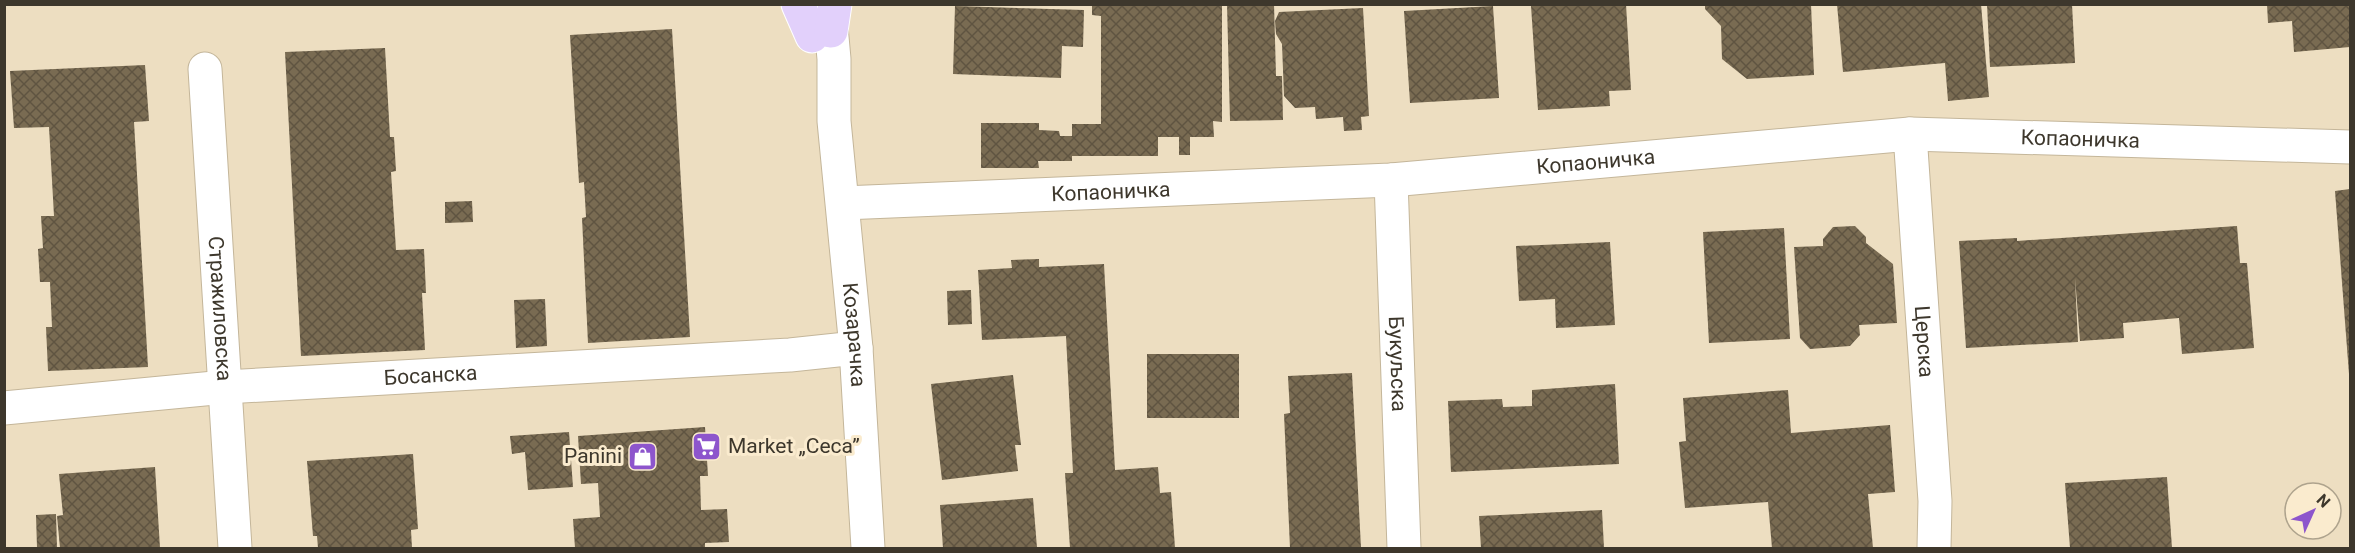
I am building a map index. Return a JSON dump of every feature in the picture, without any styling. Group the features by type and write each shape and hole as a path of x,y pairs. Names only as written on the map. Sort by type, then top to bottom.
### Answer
{"main road":[{"path":"798,4 827,19"}],"street":[{"name":"Козарачка","path":"806,4 827,19 834,121 856,348 868,549"},
{"name":"Стражиловска","path":"205,69 235,549"},
{"name":"Копаоничка","path":"843,203 1391,180 1910,134 2350,147"},
{"name":"Церска","path":"1910,134 1935,501 1934,549"},
{"name":"Букуљска","path":"1391,180 1404,549"},
{"name":"Босанска","path":"4,408 225,387 779,355 856,348"}],"building":[{"path":"1092,4 1222,4 1222,122 1213,121 1214,137 1190,137 1190,155 1179,155 1179,137 1158,137 1158,156 1072,156 1072,161 1038,161 1039,168 981,168 981,123 1039,123 1039,130 1059,131 1060,136 1072,136 1072,124 1101,124 1101,16 1092,15"},
{"path":"1227,4 1274,4 1276,76 1282,76 1283,120 1230,121"},
{"path":"1626,4 1631,90 1609,91 1610,106 1538,110 1531,6"},
{"path":"1705,4 1811,4 1814,75 1747,79 1722,59 1721,26 1705,9"},
{"path":"1837,4 1981,4 1989,97 1948,101 1945,63 1843,72"},
{"path":"1987,4 2072,4 2075,63 1990,67"},
{"path":"2267,4 2350,4 2350,47 2294,52 2292,21 2268,23"},
{"path":"955,6 1084,10 1083,47 1062,46 1061,78 953,74"},
{"path":"1493,6 1499,98 1410,103 1404,11"},
{"path":"1363,8 1369,116 1361,117 1362,130 1344,131 1343,117 1316,119 1315,107 1295,108 1284,96 1282,44 1276,34 1275,21 1279,12"},
{"path":"672,29 690,337 588,343 582,218 586,217 584,182 579,183 570,35"},
{"path":"385,48 390,137 394,137 396,171 391,172 396,250 424,249 426,293 422,293 425,350 301,356 285,52"},
{"path":"145,65 149,121 134,122 148,367 48,371 46,327 52,327 50,282 40,282 38,249 43,248 41,216 54,216 49,127 14,128 10,71"},
{"path":"2350,189 2350,374 2349,374 2335,191"},
{"path":"472,201 473,222 445,223 445,202"},
{"path":"1855,226 1866,237 1866,243 1893,264 1897,323 1859,325 1860,335 1850,346 1810,349 1800,338 1794,247 1823,246 1823,239 1833,227"},
{"path":"2237,226 2240,263 2247,263 2254,348 2182,354 2179,318 2123,323 2124,338 2080,341 2075,278 2078,342 1966,348 1959,241 2017,238 2017,241"},
{"path":"1784,228 1790,339 1709,343 1703,232"},
{"path":"1610,242 1615,325 1556,328 1555,299 1519,301 1516,246"},
{"path":"1039,259 1039,267 1104,264 1115,470 1158,467 1160,493 1171,492 1175,548 1070,548 1065,473 1073,473 1066,336 982,340 978,270 1012,268 1011,260"},
{"path":"971,290 972,324 948,325 947,291"},
{"path":"545,299 547,346 516,348 514,300"},
{"path":"1147,354 1239,354 1239,418 1147,418"},
{"path":"1352,373 1361,548 1290,548 1284,414 1290,413 1288,376"},
{"path":"1013,375 1021,445 1015,445 1018,471 942,480 931,384"},
{"path":"1615,384 1619,464 1451,472 1448,401 1502,399 1503,407 1532,406 1532,390"},
{"path":"1788,390 1791,433 1890,425 1895,492 1868,494 1873,548 1772,548 1768,502 1685,508 1679,442 1686,441 1683,398"},
{"path":"705,427 708,476 700,476 701,510 727,509 729,542 705,543 705,548 575,548 573,519 600,517 598,483 581,484 578,436"},
{"path":"569,432 573,487 528,490 525,452 512,454 510,436"},
{"path":"413,454 418,529 411,530 412,548 318,548 317,536 313,536 307,461"},
{"path":"155,467 160,548 60,548 57,516 63,515 59,474"},
{"path":"2167,477 2172,548 2070,548 2065,483"},
{"path":"1033,498 1037,548 943,548 940,505"},
{"path":"1602,510 1604,548 1481,548 1479,516"},
{"path":"56,514 57,548 37,548 36,515"}],"place":[{"name":"Market „Ceca”","path":"707,446"},
{"name":"Panini","path":"643,456"}]}
